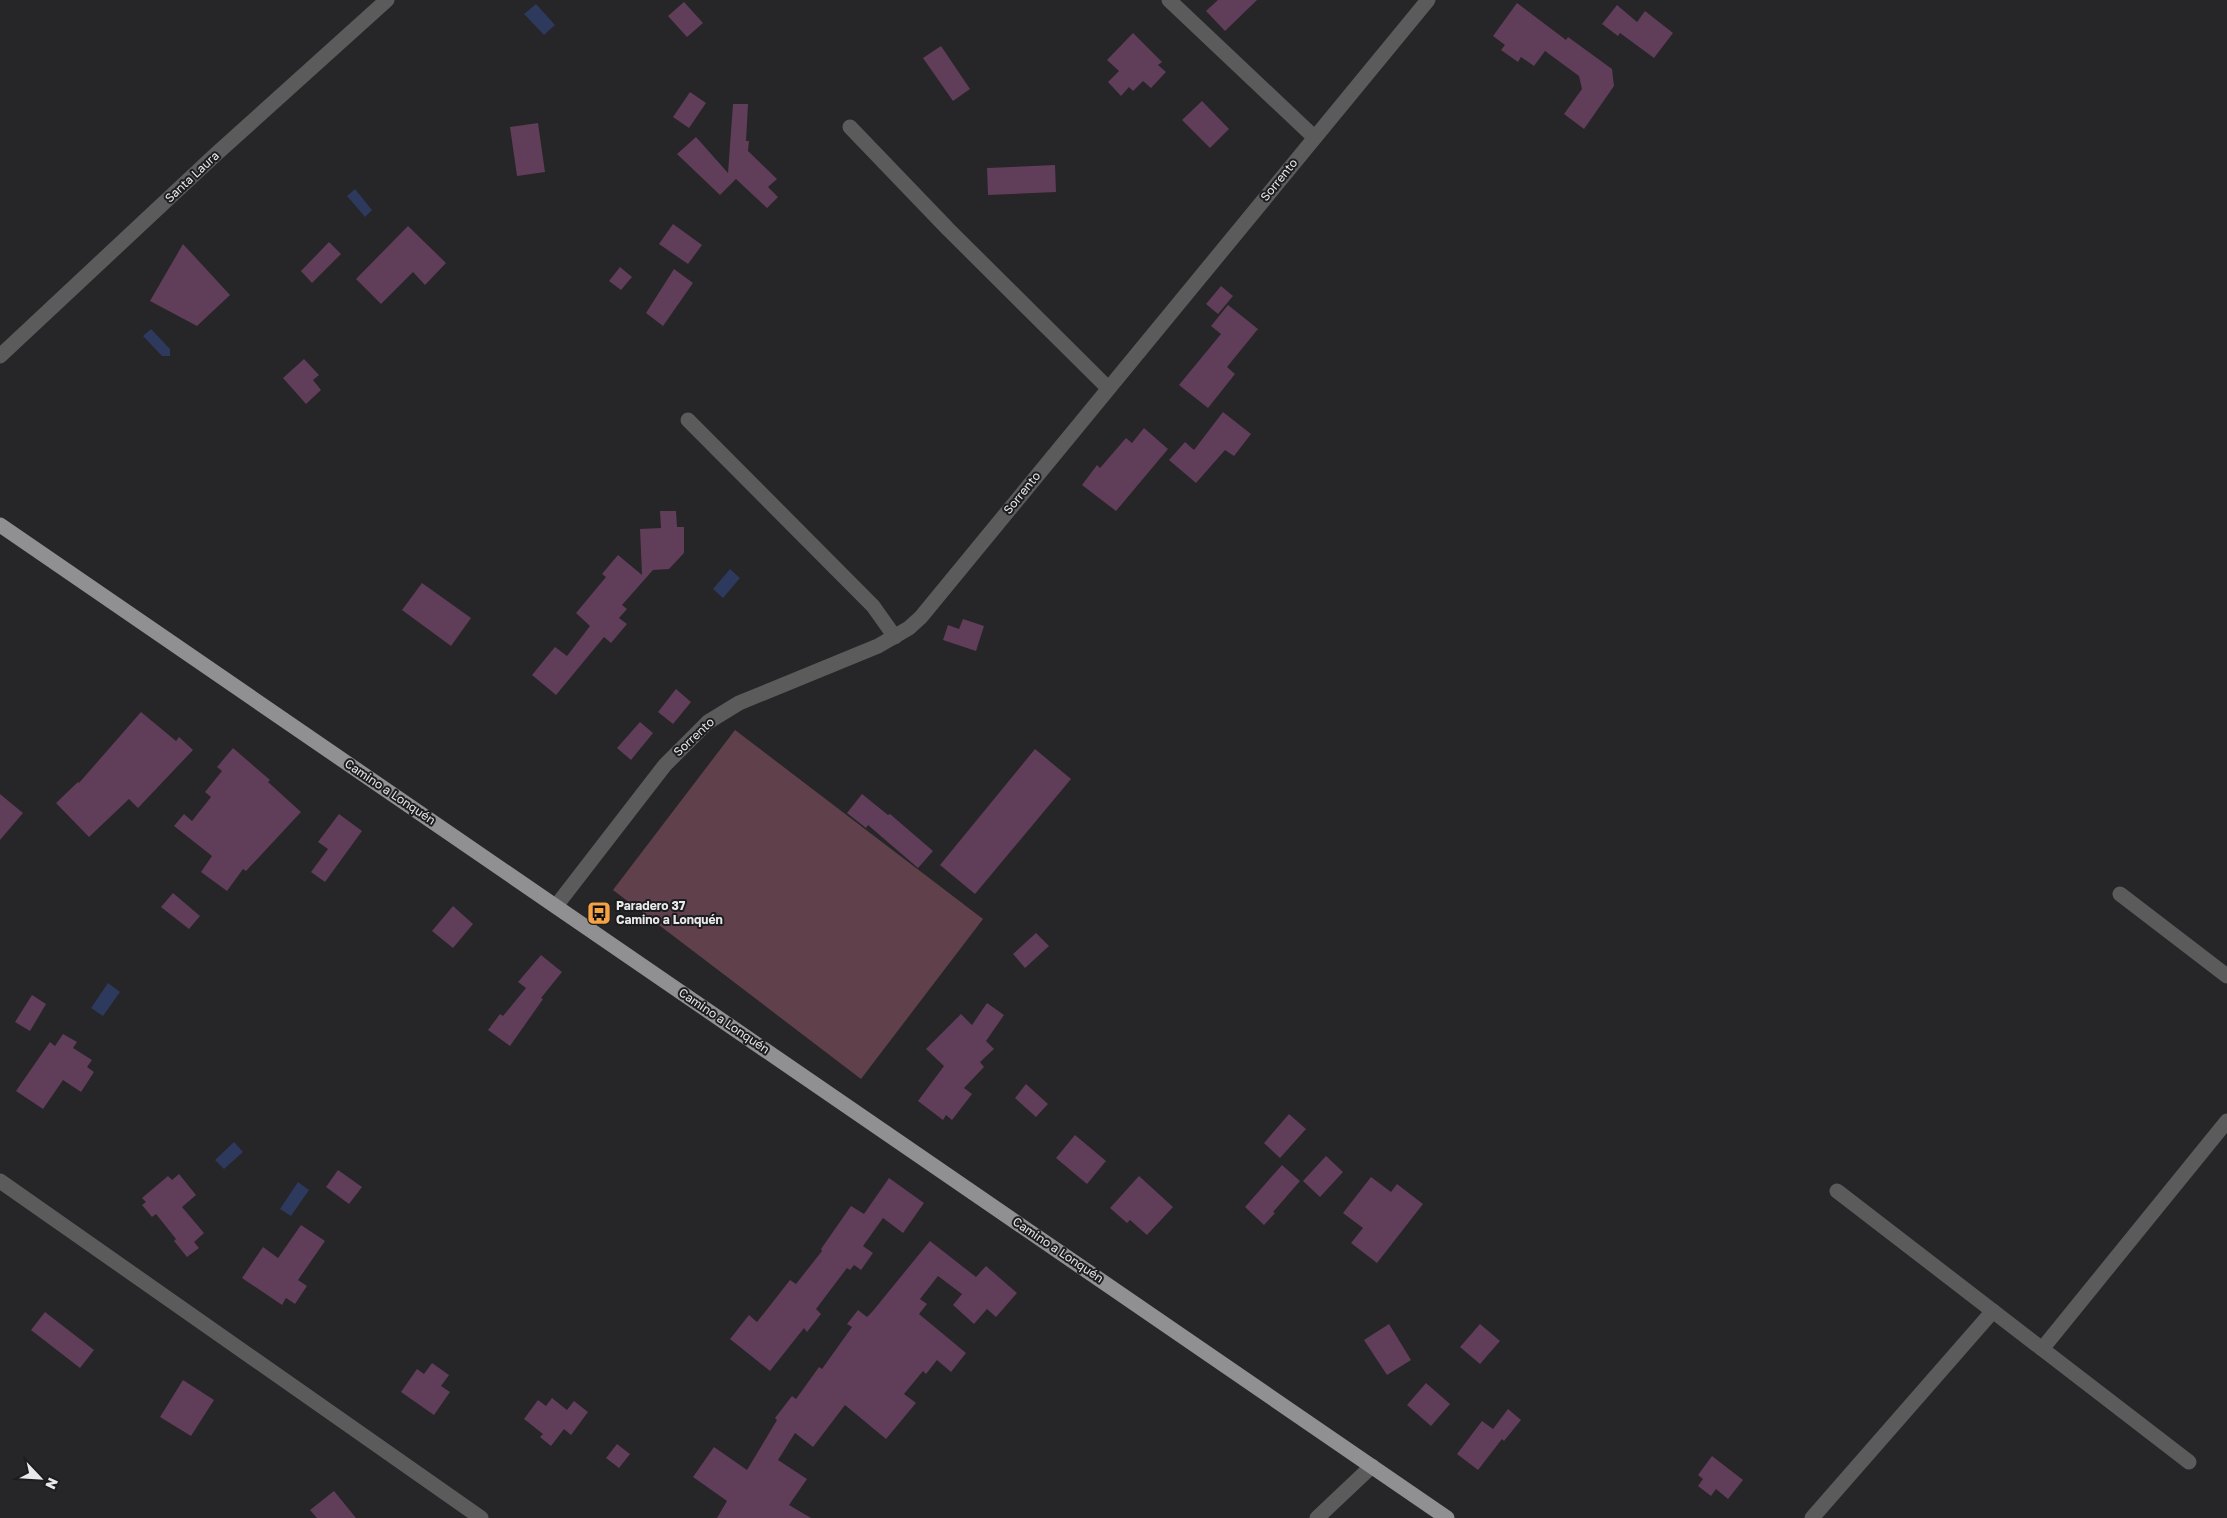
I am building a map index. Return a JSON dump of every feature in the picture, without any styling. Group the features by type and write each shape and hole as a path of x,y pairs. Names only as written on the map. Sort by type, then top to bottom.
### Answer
{"main road":[{"name":"Camino a Lonquén","path":"0,525 1447,1518"}],"street":[{"name":"Santa Laura","path":"0,356 216,155 387,0"},
{"path":"1169,0 1314,137"},
{"name":"Sorrento","path":"556,906 665,765 708,722 739,703 895,637 910,628 921,617 1428,0"},
{"path":"850,127 948,229 1108,388"},
{"path":"688,420 872,606 895,637"},
{"path":"2120,894 2227,976"},
{"path":"2042,1348 2227,1121"},
{"path":"0,1181 481,1518"},
{"path":"1837,1191 2189,1462"},
{"path":"1812,1518 1993,1311"},
{"path":"1317,1518 1372,1466"}],"shaded area":[{"path":"735,730 983,919 861,1079 613,890"}],"water":[{"path":"536,4 555,25 544,35 524,14"},
{"path":"355,189 372,210 365,217 347,196"},
{"path":"151,329 170,349 170,356 162,356 143,336"},
{"path":"730,569 740,578 723,598 713,589"},
{"path":"108,983 120,992 103,1016 91,1008"},
{"path":"234,1142 243,1152 224,1169 215,1160"},
{"path":"298,1182 309,1190 291,1216 280,1209"}],"building":[{"path":"1218,0 1257,0 1225,31 1206,11"},
{"path":"684,2 703,23 687,37 668,16"},
{"path":"1517,3 1566,40 1568,37 1612,69 1614,86 1584,129 1564,114 1582,89 1579,76 1545,51 1534,66 1521,57 1518,62 1501,50 1505,45 1493,36"},
{"path":"1617,5 1637,22 1645,11 1673,33 1654,58 1620,33 1618,36 1602,24"},
{"path":"1133,33 1162,62 1158,65 1166,72 1151,88 1143,81 1133,91 1129,87 1121,96 1108,82 1119,71 1107,60"},
{"path":"941,46 970,89 953,101 923,58"},
{"path":"690,92 706,103 689,128 673,117"},
{"path":"1202,101 1229,129 1210,148 1182,120"},
{"path":"733,104 748,104 746,141 749,141 748,151 777,179 768,187 778,197 767,208 736,179 720,195 677,154 696,137 728,173"},
{"path":"538,123 545,172 517,176 510,127"},
{"path":"1055,165 1056,192 988,195 987,168"},
{"path":"673,224 702,245 688,264 659,244"},
{"path":"408,226 446,263 425,285 413,272 381,304 356,279"},
{"path":"329,242 341,254 312,283 301,271"},
{"path":"183,244 230,295 197,326 150,301"},
{"path":"620,267 632,277 621,290 609,281"},
{"path":"674,269 693,283 663,326 646,313"},
{"path":"1221,286 1233,296 1218,314 1206,304"},
{"path":"1228,305 1258,329 1227,367 1235,374 1208,408 1179,385 1221,334 1211,326"},
{"path":"304,359 319,375 313,380 321,390 306,404 283,378"},
{"path":"1223,412 1251,434 1234,456 1225,450 1196,483 1169,460 1185,442 1194,450"},
{"path":"1144,428 1168,449 1116,511 1082,485 1097,465 1100,468 1126,438 1132,443"},
{"path":"660,511 676,511 677,527 684,527 684,553 669,569 653,570 622,605 627,609 619,618 627,624 611,643 604,637 556,695 532,675 555,647 567,656 590,626 576,613 606,577 602,574 618,555 642,575 640,529 661,528"},
{"path":"422,583 471,618 451,646 402,610"},
{"path":"963,619 984,626 976,651 943,640 948,625 959,629"},
{"path":"676,689 691,702 673,724 658,712"},
{"path":"141,712 176,741 179,737 193,750 138,808 129,799 89,837 56,803 79,783"},
{"path":"640,722 653,733 631,760 617,748"},
{"path":"233,748 270,780 268,782 301,812 246,871 243,869 227,891 201,872 212,856 174,826 184,814 192,821 211,797 205,792 222,771 217,767"},
{"path":"1035,749 1071,779 975,894 940,865"},
{"path":"0,794 23,813 0,840"},
{"path":"862,794 888,815 890,814 933,851 918,868 868,825 866,828 847,813"},
{"path":"339,814 362,831 325,882 311,872 328,849 318,842"},
{"path":"173,893 200,916 189,929 161,907"},
{"path":"453,906 473,924 453,948 432,931"},
{"path":"1036,933 1049,946 1025,968 1013,954"},
{"path":"541,955 562,972 541,998 543,999 510,1046 488,1030 500,1014 503,1016 526,988 518,982"},
{"path":"32,995 46,1004 30,1031 15,1022"},
{"path":"987,1003 1004,1015 986,1041 994,1049 980,1062 984,1067 964,1088 972,1094 952,1120 946,1115 943,1120 918,1101 944,1066 926,1049 961,1014 972,1025"},
{"path":"63,1034 77,1042 73,1048 92,1060 87,1067 94,1072 81,1092 63,1080 43,1109 16,1091 50,1042 55,1046"},
{"path":"1026,1084 1048,1104 1036,1117 1015,1098"},
{"path":"1289,1114 1306,1129 1280,1158 1264,1143"},
{"path":"1075,1135 1106,1161 1087,1184 1056,1158"},
{"path":"1326,1156 1343,1172 1320,1197 1303,1181"},
{"path":"1282,1165 1300,1181 1264,1225 1245,1207"},
{"path":"338,1170 362,1187 349,1204 326,1187"},
{"path":"179,1174 196,1195 182,1207 204,1233 194,1242 199,1248 187,1257 174,1241 176,1239 156,1214 152,1217 142,1205 146,1202 142,1198 168,1176 172,1180"},
{"path":"1139,1176 1173,1207 1147,1235 1130,1220 1127,1223 1110,1208"},
{"path":"1371,1177 1391,1192 1397,1184 1423,1204 1377,1263 1351,1243 1363,1228 1343,1213"},
{"path":"889,1178 924,1203 903,1233 883,1218 863,1246 873,1253 861,1270 854,1265 850,1270 847,1268 816,1309 821,1314 807,1332 804,1328 770,1371 730,1339 749,1315 757,1322 790,1280 796,1284 822,1251 821,1249 851,1206 864,1214"},
{"path":"301,1225 325,1241 298,1280 307,1286 295,1304 286,1298 282,1305 242,1278 263,1247 278,1258"},
{"path":"930,1241 976,1277 986,1266 1017,1293 996,1317 987,1309 974,1324 953,1305 962,1294 938,1276 920,1299 927,1304 919,1314 966,1353 951,1372 937,1360 926,1374 923,1371 904,1394 916,1403 886,1439 845,1405 813,1447 795,1433 778,1460 807,1479 789,1505 811,1518 717,1518 727,1501 693,1477 714,1447 747,1470 777,1420 775,1418 792,1396 796,1399 819,1367 822,1369 852,1327 847,1324 858,1310 867,1317"},
{"path":"45,1312 94,1350 80,1368 31,1330"},
{"path":"1389,1324 1411,1360 1387,1375 1364,1340"},
{"path":"1480,1324 1500,1341 1480,1364 1460,1347"},
{"path":"432,1363 449,1375 441,1386 450,1392 434,1415 401,1392 417,1369 424,1374"},
{"path":"183,1380 214,1400 191,1436 160,1417"},
{"path":"1426,1383 1450,1404 1431,1426 1407,1405"},
{"path":"552,1398 567,1410 574,1401 588,1412 571,1435 564,1429 551,1446 540,1437 543,1434 524,1419 538,1400 546,1406"},
{"path":"1508,1409 1521,1420 1504,1441 1502,1439 1478,1470 1457,1454 1482,1421 1493,1429"},
{"path":"617,1444 630,1454 619,1468 606,1458"},
{"path":"1712,1456 1743,1480 1728,1499 1716,1489 1711,1496 1698,1486 1703,1479 1698,1475"},
{"path":"334,1491 356,1518 317,1518 310,1510"}],"place":[{"name":"Paradero 37 Camino a Lonquén","path":"599,913"}]}
